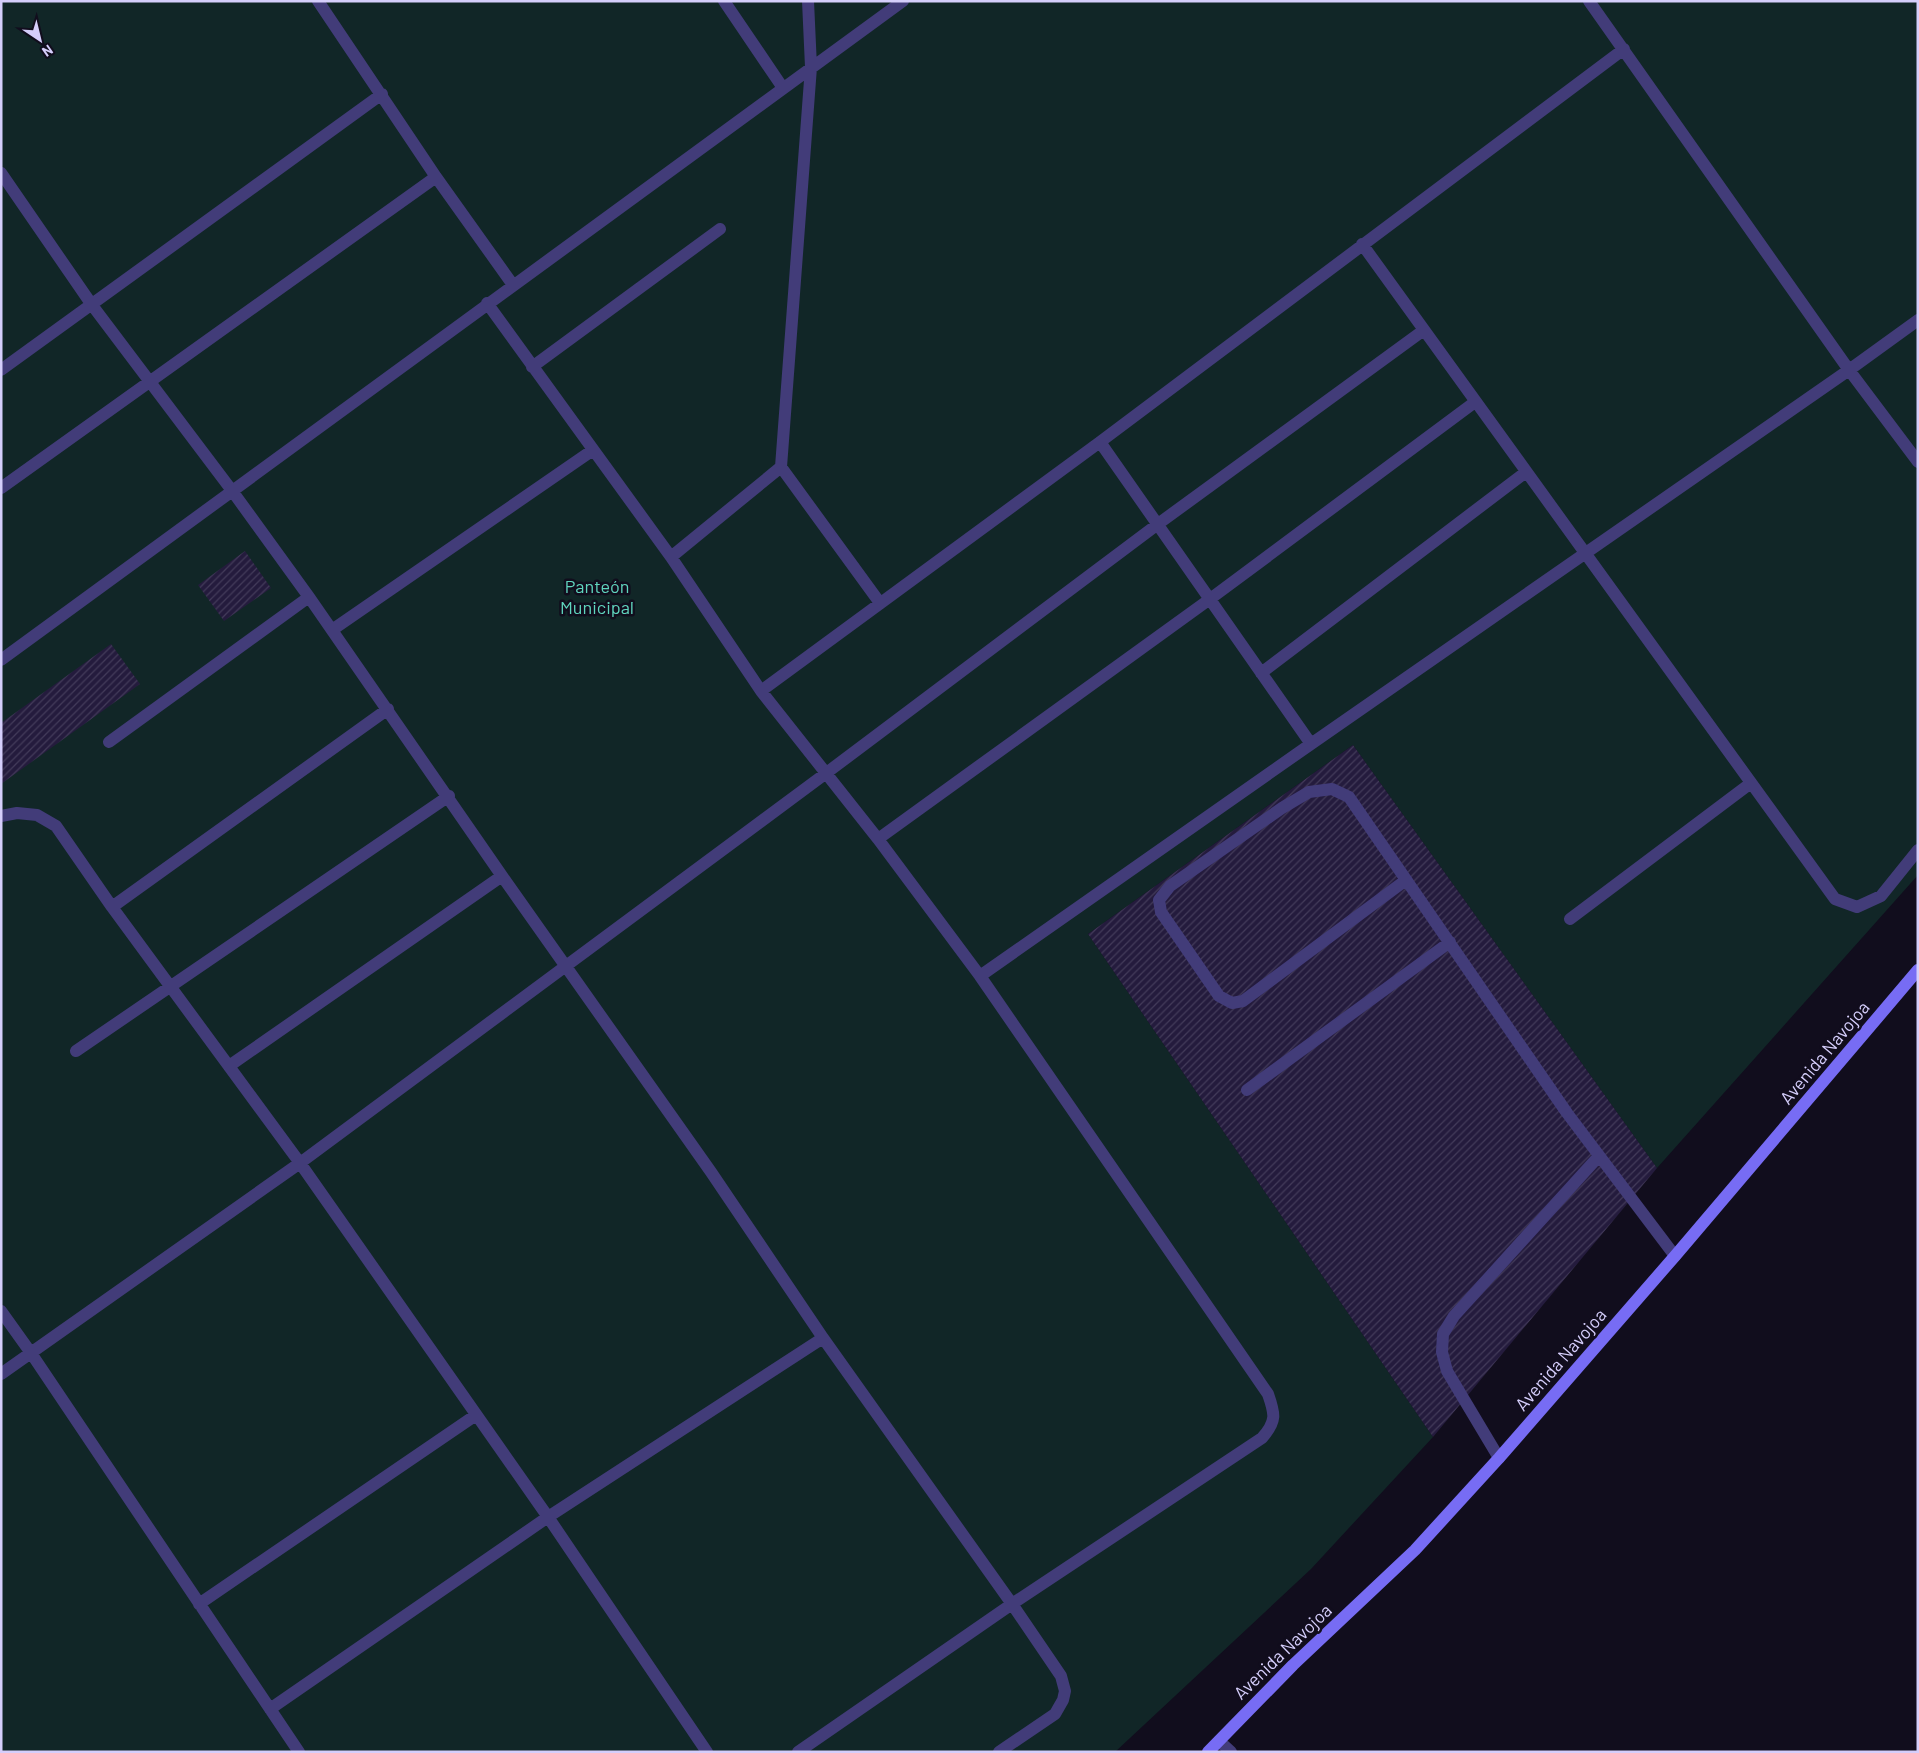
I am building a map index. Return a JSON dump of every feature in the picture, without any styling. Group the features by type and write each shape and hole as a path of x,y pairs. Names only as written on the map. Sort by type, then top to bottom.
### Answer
{"street":[{"path":"318,1 436,177 513,285"},
{"path":"724,1 783,88"},
{"path":"808,1 811,67 781,467 880,603"},
{"path":"1,660 233,492 486,303 902,1"},
{"path":"1589,1 1849,370 1918,462"},
{"path":"761,691 1100,442 1624,49"},
{"path":"1,370 382,94"},
{"path":"1,173 92,305 233,492 388,709 502,876 711,1172 823,1338 1061,1676 1065,1691 1063,1700 1055,1714 999,1752"},
{"path":"1,488 436,177"},
{"path":"532,367 720,229"},
{"path":"1362,244 1584,554 1835,899 1857,907 1881,896 1918,850"},
{"path":"486,303 671,557 761,691 878,839 980,976 1268,1394 1274,1411 1271,1427 1262,1438 1012,1604 798,1752"},
{"path":"980,976 1918,320"},
{"path":"1,1374 300,1163 825,774 1158,524 1424,330"},
{"path":"878,839 1210,599 1475,402"},
{"path":"1100,442 1311,744"},
{"path":"332,630 593,450"},
{"path":"671,557 781,467"},
{"path":"1261,672 1526,472"},
{"path":"109,742 309,597"},
{"path":"112,907 388,709"},
{"path":"1570,919 1751,783"},
{"path":"1406,880 1243,1001 1232,1003 1219,996 1161,912 1159,900 1170,886 1282,808 1309,792 1332,789 1349,797 1567,1113 1675,1256"},
{"path":"76,1051 449,796"},
{"path":"1,816 17,813 36,815 56,826 112,907 300,1163 548,1517 707,1752"},
{"path":"229,1066 502,876"},
{"path":"1247,1090 1450,942"},
{"name":"Avenida Navojoa","path":"1208,1752 1293,1665 1415,1550 1499,1458 1675,1256 1918,970"},
{"path":"1499,1458 1447,1371 1442,1352 1443,1334 1454,1316 1599,1156"},
{"path":"1,1311 299,1752"},
{"path":"270,1709 548,1517 823,1338"},
{"path":"198,1604 476,1415"},
{"path":"1220,1740 1231,1752"}],"green space":[{"name":"Panteón Municipal","path":"1,1 1918,1 1918,875 1657,1168 1353,745 1088,934 1433,1437 1311,1569 1115,1752 1,1752"}],"building":[{"path":"245,551 271,588 224,621 198,585"},
{"path":"111,644 140,684 1,784 1,723"},
{"path":"1353,745 1657,1168 1433,1437 1088,934"}]}
